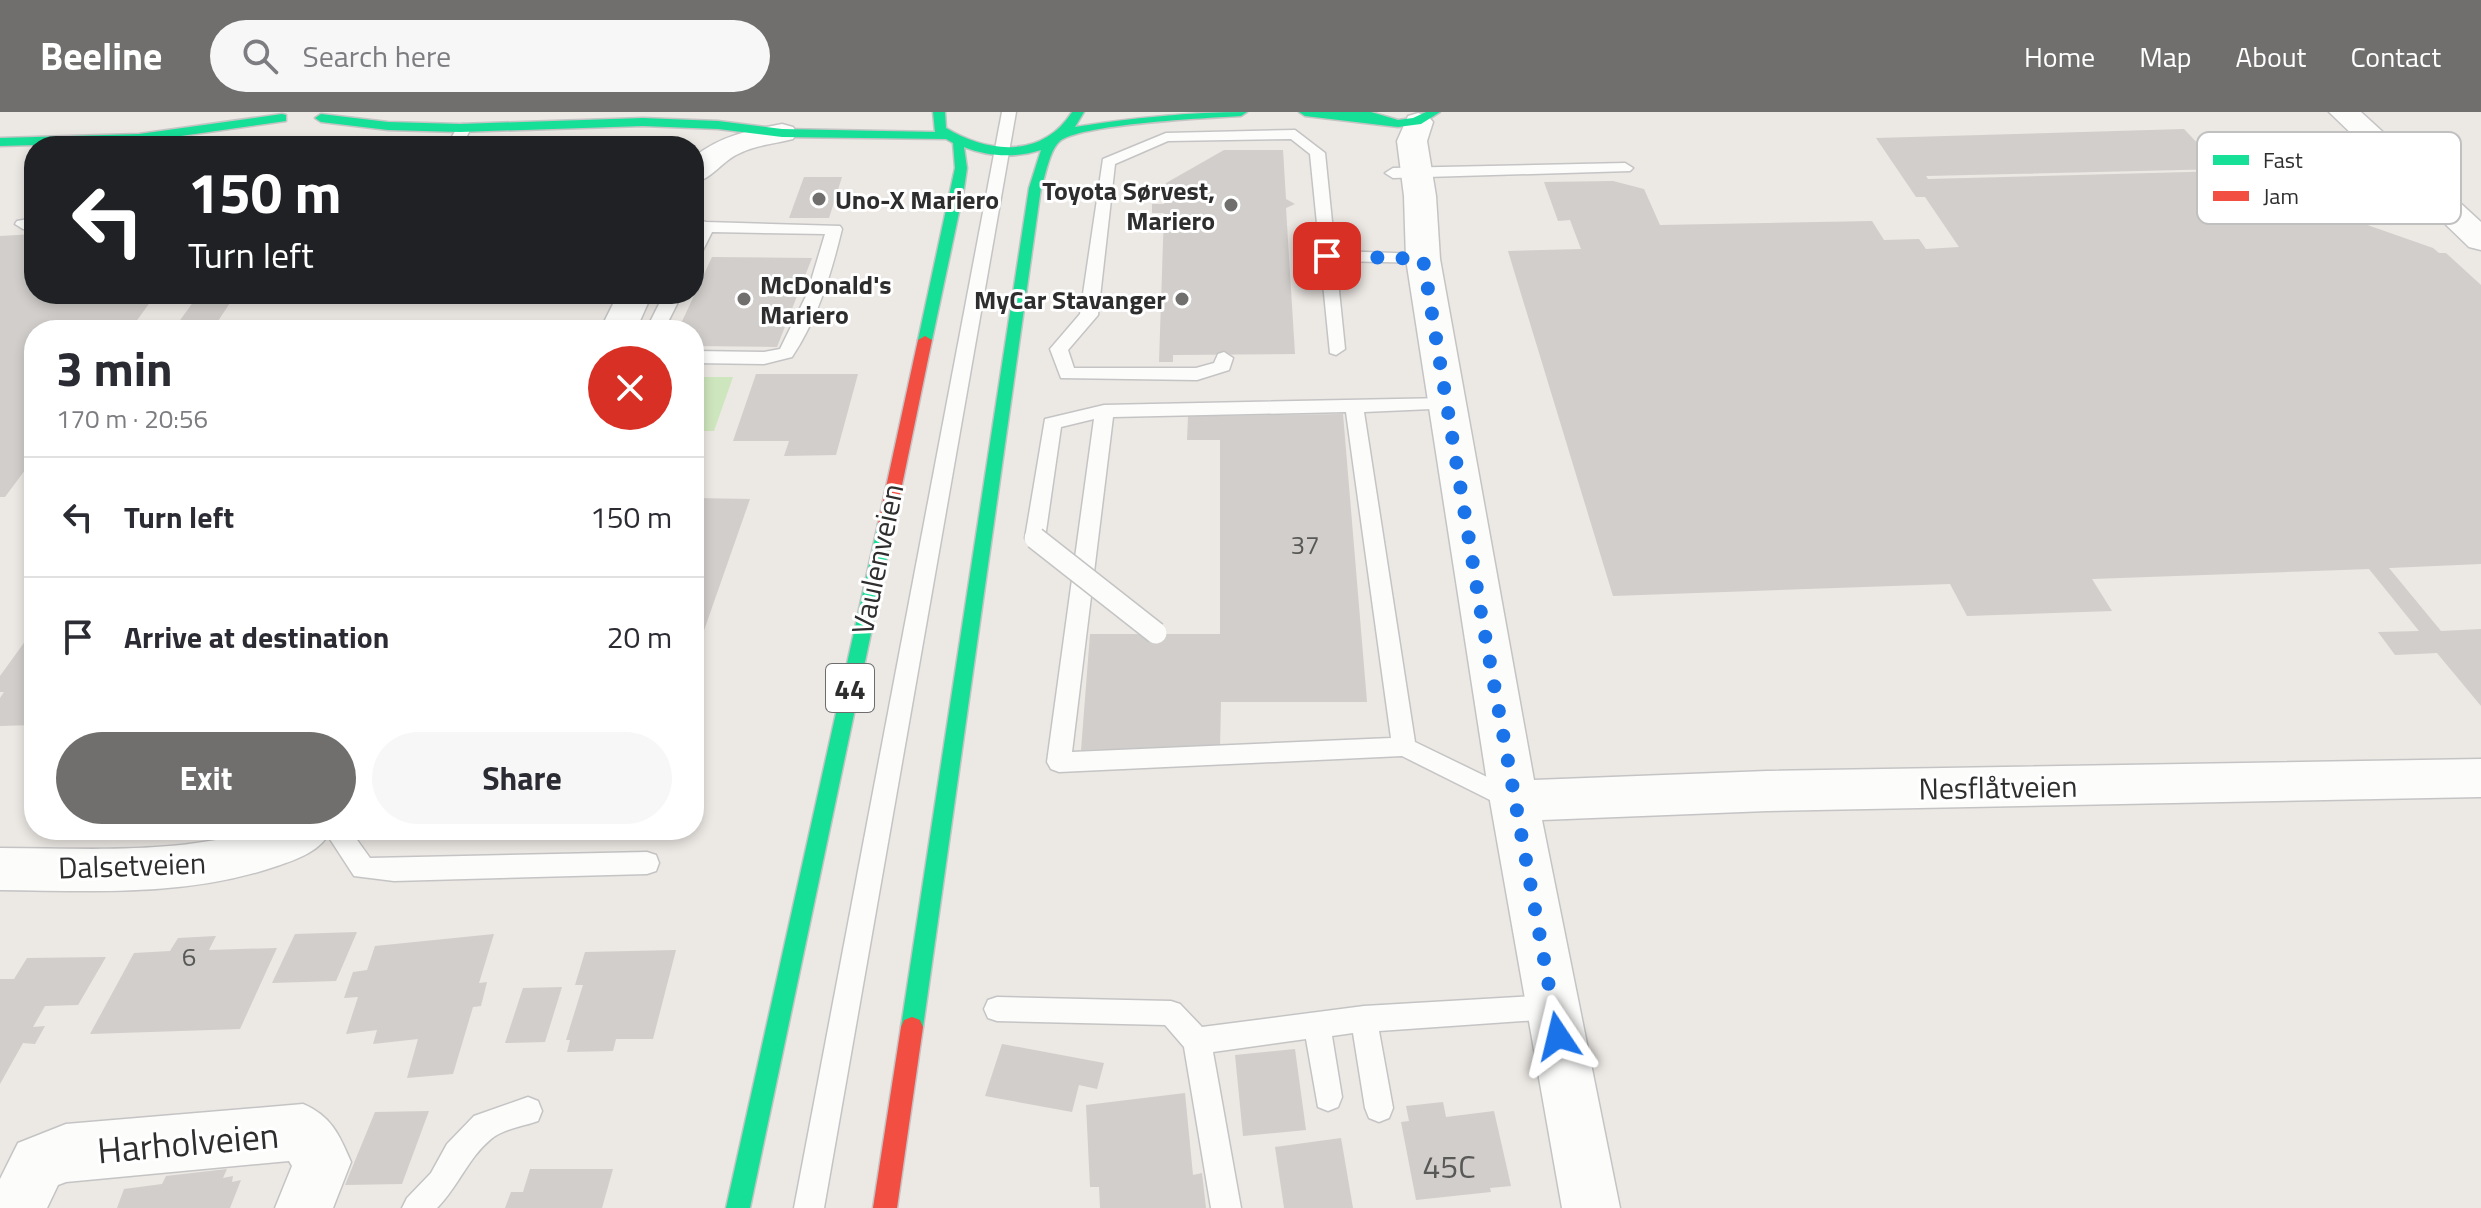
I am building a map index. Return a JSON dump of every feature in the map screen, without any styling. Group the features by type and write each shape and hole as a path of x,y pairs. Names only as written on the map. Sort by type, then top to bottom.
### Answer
{"main road":[{"name":"44","path":"939,112 937,124 951,140"},
{"path":"1067,132 1078,112"},
{"path":"725,118 782,133 951,140 1003,152 1050,143 1067,132 1141,120 1241,112"},
{"path":"1305,112 1373,118 1433,115"},
{"path":"420,136 725,118 869,115"},
{"path":"162,136 300,124 369,136"},
{"name":"Vaulenveien","path":"738,1208 958,189 961,168 951,140"},
{"path":"0,142 24,141"},
{"path":"885,1208 1033,204 1040,166 1050,143"}],"street":[{"path":"2344,112 2365,132"},
{"path":"1433,115 1412,141 1397,196 1423,259 1514,801 1591,1208"},
{"path":"704,137 725,118"},
{"path":"1373,118 1405,173"},
{"path":"704,163 711,155 738,140 782,133"},
{"path":"2461,221 2481,240"},
{"name":"Nesflåtveien","path":"1514,801 1767,791 2481,778"},
{"name":"Dalsetveien","path":"0,869 188,866 245,857 284,840"},
{"name":"Harholveien","path":"17,1208 38,1163 66,1153 303,1132 322,1162 304,1208"}],"lane":[{"path":"809,1208 1009,112"},
{"path":"1224,358 1223,366 1197,374 1067,374 1059,349 1089,315 1108,162 1166,137 1295,134 1317,153 1336,349"},
{"path":"1405,173 1625,168"},
{"path":"704,226 834,229 828,256 795,340 786,353 764,358 704,357"},
{"path":"1327,256 1423,259"},
{"path":"1156,633 1035,538 1052,423 1104,411 1447,404"},
{"path":"1354,406 1404,747"},
{"path":"1104,411 1059,762 1404,747 1514,801"},
{"path":"343,840 363,868 394,870 647,863"},
{"path":"1197,1041 1364,1019 1552,1007"},
{"path":"997,1009 1171,1013 1197,1041 1226,1208"},
{"path":"1364,1019 1379,1108"},
{"path":"1317,1024 1328,1097"},
{"path":"417,1208 441,1183 457,1154 484,1126 528,1111"}],"green space":[{"path":"704,377 733,377 714,431 704,431"}],"building":[{"path":"2184,129 2197,143 2197,170 1926,176 1928,179 2197,172 2197,224 2364,224 2446,253 2481,285 2481,564 2389,568 2441,631 2481,629 2481,706 2437,653 2395,655 2378,632 2419,631 2369,569 2092,579 2112,611 1967,616 1950,584 1613,596 1508,251 1581,249 1570,220 1558,221 1544,182 1613,181 1644,189 1660,225 1872,221 1884,240 1919,239 1926,249 1959,247 1925,197 1916,197 1876,138"},
{"path":"1224,150 1283,150 1286,199 1295,204 1286,208 1295,354 1173,355 1173,362 1159,362 1164,213 1152,213 1152,204 1164,204 1166,183"},
{"path":"804,177 842,177 829,218 789,218"},
{"path":"24,235 24,304 149,304 137,320 24,320 24,471 5,497 0,497 0,236"},
{"path":"712,257 812,258 777,347 704,346 704,320 683,320 690,304 704,304 704,274"},
{"path":"192,304 229,304 219,320 180,320"},
{"path":"756,374 858,374 836,455 784,456 789,441 733,441"},
{"path":"1343,414 1367,702 1221,702 1220,748 1081,750 1090,634 1220,634 1220,440 1187,440 1188,416"},
{"path":"704,498 750,499 704,630"},
{"path":"24,643 24,725 0,726 0,698 4,692 0,692 0,676"},
{"path":"357,932 336,981 272,983 295,934"},
{"path":"494,934 479,983 487,982 481,1006 473,1007 453,1074 407,1078 418,1039 373,1044 377,1030 346,1034 358,997 344,998 353,972 367,970 375,946"},
{"path":"216,936 209,950 277,948 240,1029 90,1034 134,953 170,951 178,938"},
{"path":"676,950 653,1039 616,1039 613,1051 567,1052 570,1040 566,1040 583,985 575,985 585,952"},
{"path":"106,957 78,1005 45,1006 33,1027 45,1026 35,1044 23,1043 0,1084 0,979 14,979 27,958"},
{"path":"562,987 545,1042 505,1043 523,988"},
{"path":"1002,1044 1104,1063 1097,1089 1079,1085 1072,1112 985,1096"},
{"path":"1295,1049 1306,1130 1243,1136 1235,1055"},
{"path":"1185,1093 1193,1175 1202,1173 1206,1208 1100,1208 1099,1187 1090,1187 1086,1105"},
{"path":"1443,1102 1446,1117 1494,1111 1511,1186 1490,1188 1491,1192 1416,1200 1401,1122 1409,1121 1406,1106"},
{"path":"429,1111 402,1184 345,1185 375,1112"},
{"path":"1341,1138 1353,1208 1284,1208 1275,1147"},
{"path":"227,1169 223,1178 233,1176 232,1182 241,1180 230,1208 117,1208 124,1189 162,1184 166,1176"},
{"path":"530,1169 613,1169 602,1208 505,1208 511,1192 523,1192"}],"traffic: fast":[{"path":"939,112 940,130 956,140 975,147 1015,152 1053,141 1067,129 1078,112"},
{"path":"1067,132 1127,122 1241,112"},
{"path":"1305,112 1372,119"},
{"path":"1362,112 1398,123 1416,121 1434,112"},
{"path":"153,136 282,118"},
{"path":"321,118 388,126 460,128 643,122 718,125 782,133 944,136"},
{"path":"0,142 24,141"},
{"path":"912,1027 1035,188 1050,143"},
{"path":"925,340 958,189 961,168 958,145"},
{"path":"738,1208 886,524"}],"traffic: jam":[{"path":"886,524 925,340"},
{"path":"885,1208 912,1027"}],"place":[{"name":"Uno-X Mariero","path":"819,199"},
{"name":"Toyota Sørvest, Mariero","path":"1231,205"},
{"name":"McDonald's Mariero","path":"744,299"},
{"name":"MyCar Stavanger","path":"1182,299"}],"route":[{"path":"1327,256 1423,259 1481,613 1558,1036"}]}
